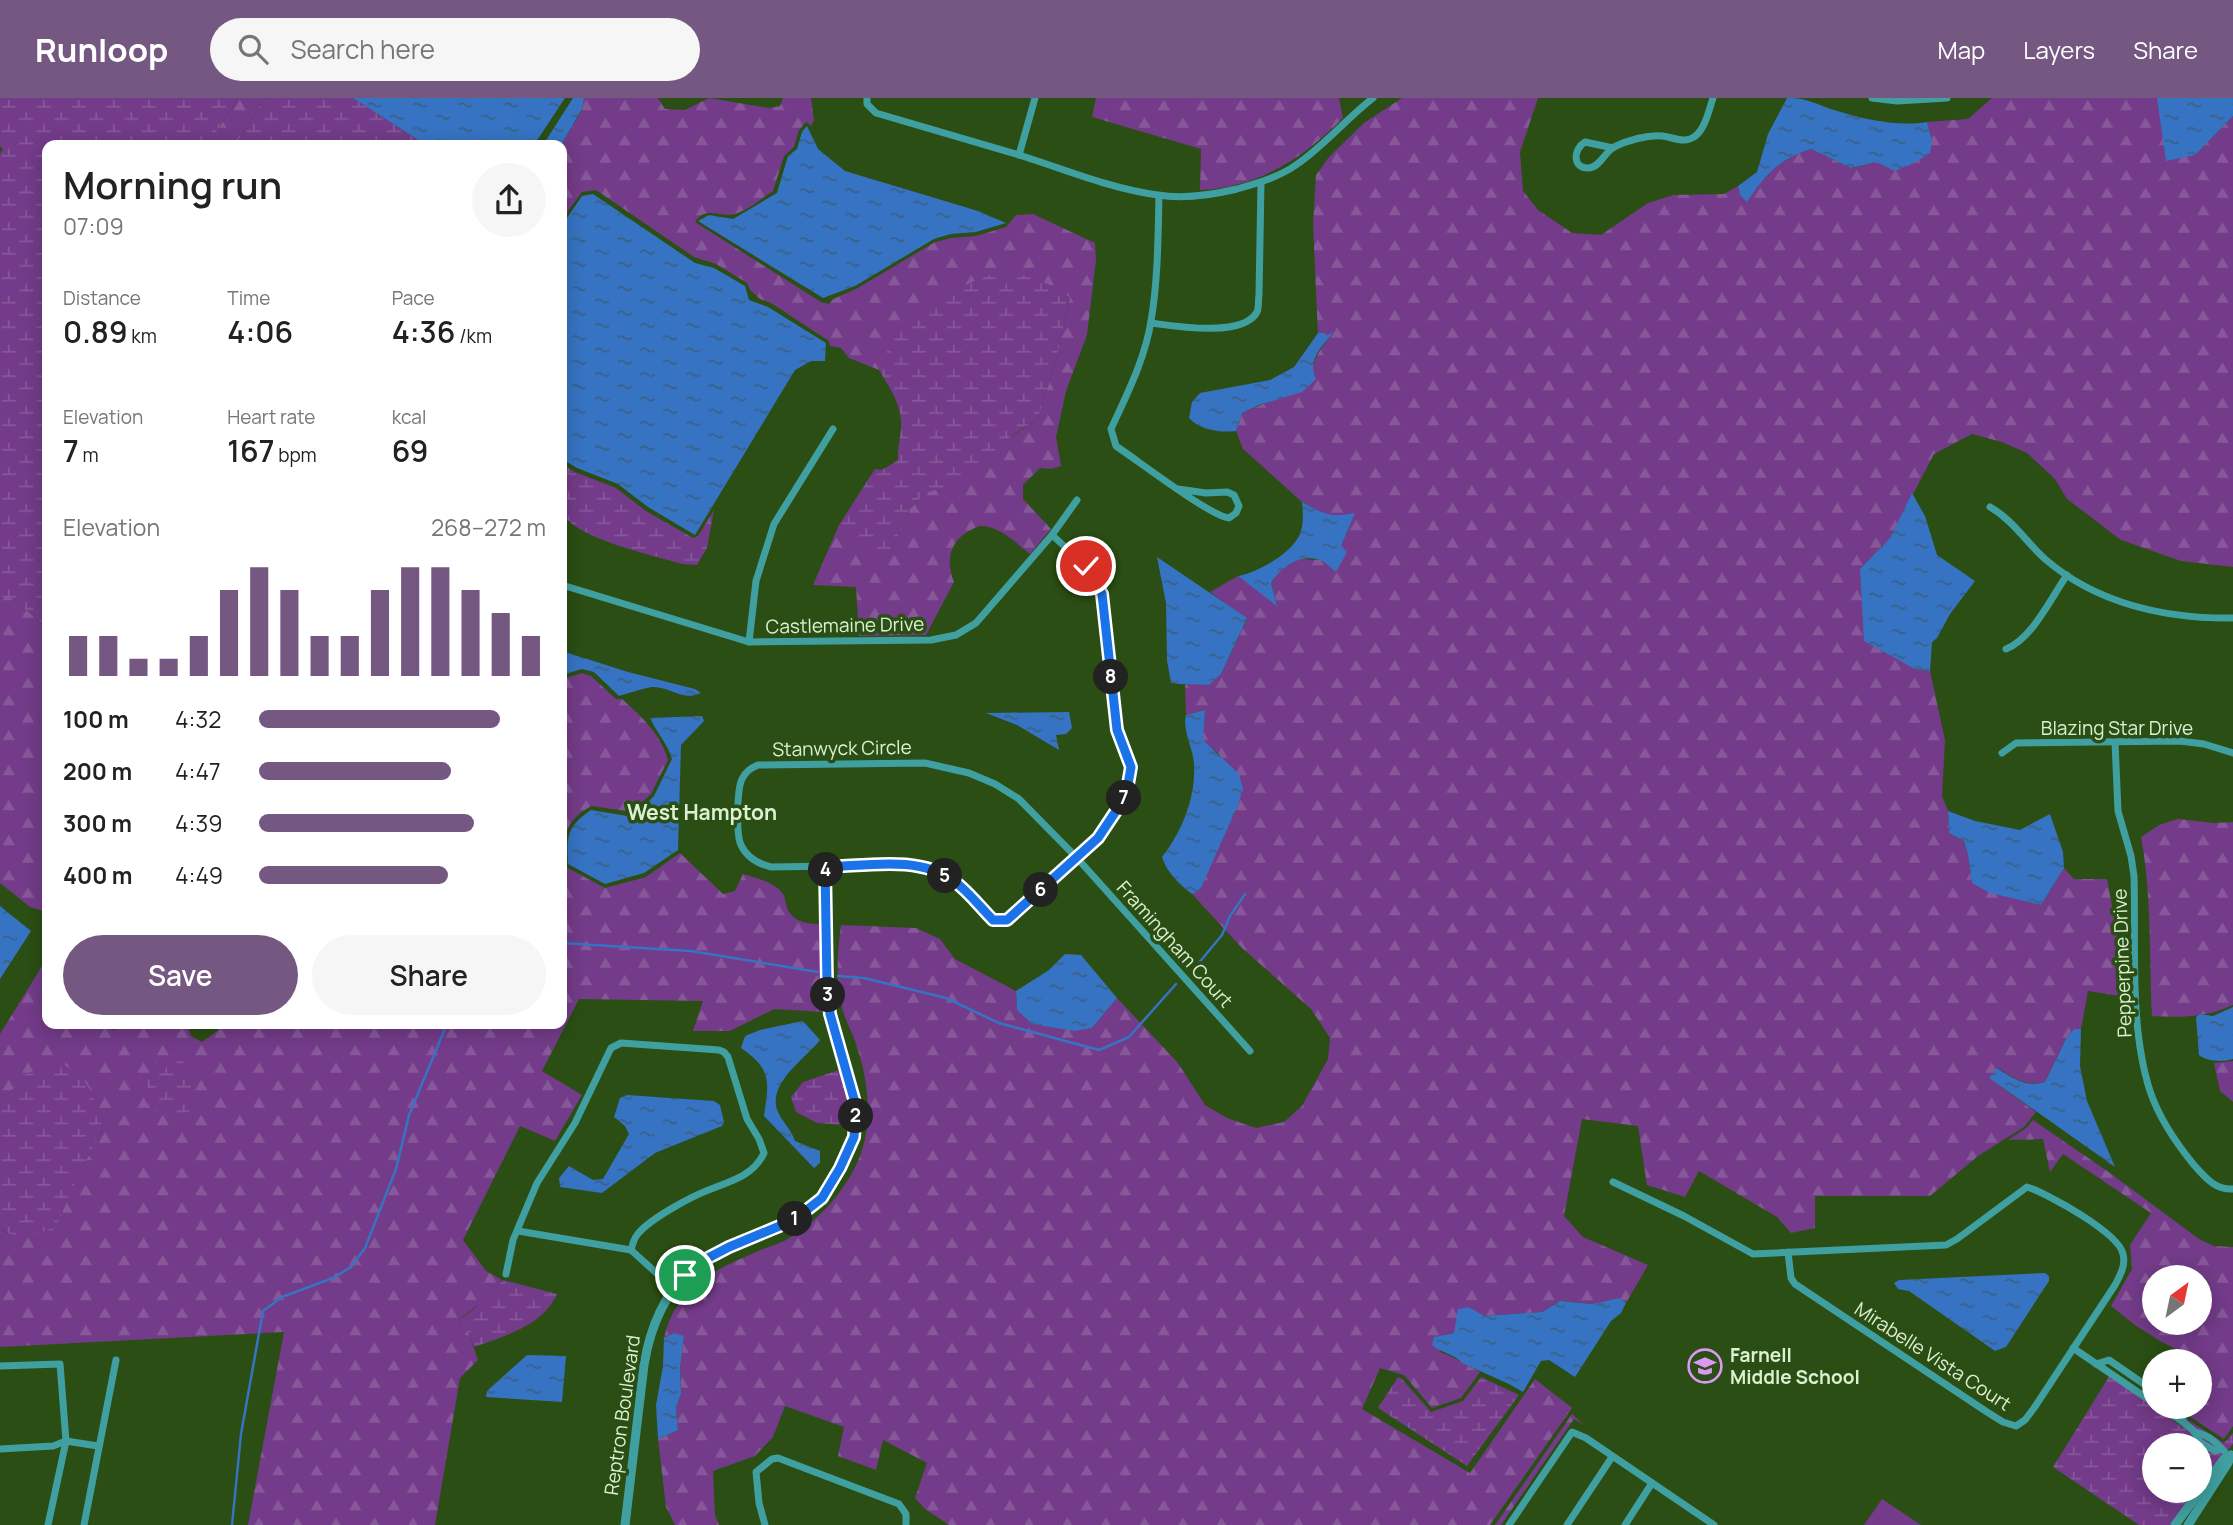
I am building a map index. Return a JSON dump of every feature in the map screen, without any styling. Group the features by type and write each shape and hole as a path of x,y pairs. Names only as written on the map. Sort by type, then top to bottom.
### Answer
{"street":[{"path":"866,98 867,104 876,113 1125,188 1159,195 1214,194 1261,183 1295,166 1373,98"},
{"path":"1019,155 1035,98"},
{"path":"1613,148 1585,142 1578,146 1575,152 1576,160 1587,168 1594,166 1613,148 1642,138 1663,136 1686,141 1695,137 1701,130 1713,98"},
{"path":"1872,98 1897,101 1947,98"},
{"path":"1151,323 1198,329 1246,321 1257,312 1261,183"},
{"path":"1159,195 1156,277 1151,323 1141,360 1111,429 1112,438 1116,446 1178,489 1223,517 1229,518 1236,513 1239,506 1234,495 1227,492 1206,493 1178,489"},
{"path":"749,642 756,581 774,524 833,429"},
{"name":"Castlemaine Drive","path":"567,587 749,642 930,640 956,635 976,623 1052,535 1077,500"},
{"path":"1990,507 2005,515 2045,558 2067,575 2100,594 2137,607 2197,617 2233,618"},
{"name":"Stanwyck Circle","path":"1052,535 1086,566 1102,594 1117,730 1131,767 1126,796 1098,838 1077,858 1007,920 993,920 954,881 929,869 900,864 771,867 759,864 749,856 741,846 738,834 741,780 749,769 758,765 925,763 969,773 995,784 1018,799 1077,858"},
{"path":"2006,649 2027,634 2067,575"},
{"name":"Blazing Star Drive","path":"2002,753 2016,743 2180,741 2204,744 2233,753"},
{"name":"Pepperpine Drive","path":"2115,742 2118,811 2134,876 2138,1032 2150,1092 2171,1135 2186,1155 2213,1184 2220,1189 2233,1189"},
{"name":"Framingham Court","path":"1077,858 1250,1051"},
{"name":"Reptron Boulevard","path":"625,1525 648,1339 656,1316 685,1275 706,1259 794,1220 822,1198 854,1137 856,1106 830,1014 825,867"},
{"path":"506,1274 510,1251 537,1183 575,1123 608,1051 616,1044 724,1052 728,1057 747,1119 763,1147 761,1159 743,1177 670,1209 636,1235 631,1250"},
{"name":"Mirabelle Vista Court","path":"1613,1182 1684,1216 1753,1254 1788,1252 1946,1245 2027,1186 2053,1197 2113,1239 2123,1252 2124,1264 2119,1278 2073,1348 2025,1420 2016,1426 2003,1422 1795,1284 1791,1278 1788,1252"},
{"path":"518,1231 631,1250 674,1290"},
{"path":"2073,1348 2142,1395"},
{"path":"84,1525 116,1360"},
{"path":"2096,1364 2109,1360 2142,1383"},
{"path":"0,1366 60,1364 66,1441 48,1525"},
{"path":"2179,1419 2194,1432 2200,1442 2215,1451 2221,1449 2232,1453"},
{"path":"1508,1525 1569,1434 1579,1434 1714,1525"},
{"path":"0,1449 53,1446 66,1441 98,1446"},
{"path":"2175,1525 2224,1459 2232,1453"},
{"path":"2188,1525 2228,1464 2232,1453"},
{"path":"1567,1525 1612,1457"},
{"path":"765,1525 759,1503 756,1472 772,1459 778,1458 899,1504 906,1514 906,1525"},
{"path":"1627,1524 1652,1483"}],"green space":[{"path":"0,98 238,98 211,140 42,140 42,623 10,597 0,597 0,154 3,149 0,146"},
{"path":"238,98 265,98 238,140 211,140"},
{"path":"265,98 353,98 418,140 238,140"},
{"path":"584,98 658,98 665,109 685,110 709,98 769,108 780,106 783,98 811,98 814,120 811,126 806,122 799,130 794,147 784,156 773,191 735,214 704,214 695,222 821,302 829,304 833,299 856,289 935,242 976,236 1006,227 1016,215 1033,214 1095,243 1096,260 1087,335 1066,391 1056,437 1061,466 1040,468 1023,485 1023,499 1051,529 1030,554 996,529 979,526 964,534 951,552 950,566 954,582 926,635 859,636 856,587 813,585 839,525 888,559 910,509 925,493 1038,419 1056,360 1070,297 945,296 919,314 896,336 879,370 849,358 841,348 830,346 829,341 771,303 760,299 747,283 716,264 694,257 596,190 582,192 567,212 567,140 564,140 582,110"},
{"path":"1096,98 1339,98 1343,118 1312,146 1278,168 1241,184 1200,190 1201,149 1092,117"},
{"path":"1402,98 1538,98 1520,152 1523,191 1538,210 1572,233 1601,235 1648,203 1673,195 1724,194 1738,186 1740,195 1747,202 1774,169 1811,149 1851,168 1876,162 1932,141 1927,122 1968,119 1992,98 2157,98 2195,155 2233,116 2233,567 2181,561 2121,540 2067,499 2055,479 2027,453 2002,442 1972,434 1934,454 1890,538 1860,569 1915,669 1930,671 1945,740 1942,796 1948,811 1949,833 1964,841 1972,883 2041,905 2064,868 2074,879 2107,879 2119,945 2120,996 2088,991 2081,1029 2074,1029 2066,1039 2045,1082 2026,1082 1998,1068 1989,1078 2036,1112 2024,1127 1978,1156 1930,1196 1815,1196 1815,1228 1791,1233 1777,1217 1699,1171 1685,1197 1647,1185 1638,1126 1582,1119 1564,1216 1583,1237 1648,1265 1626,1303 1619,1298 1593,1304 1560,1301 1542,1312 1484,1316 1473,1311 1454,1333 1434,1337 1440,1352 1480,1372 1461,1398 1432,1408 1404,1375 1380,1368 1362,1409 1470,1473 1535,1379 1572,1408 1490,1525 949,1525 925,1509 915,1498 927,1463 883,1440 876,1470 838,1456 844,1427 785,1406 773,1437 755,1456 713,1471 715,1515 719,1525 675,1525 666,1507 658,1439 678,1430 676,1409 681,1394 680,1368 684,1337 674,1333 664,1338 670,1320 688,1292 714,1272 788,1239 811,1223 845,1185 862,1149 868,1119 867,1088 839,992 841,925 916,928 940,939 955,959 1016,991 1017,1010 1092,1028 1117,998 1178,1063 1205,1105 1227,1118 1256,1128 1284,1122 1302,1106 1328,1059 1330,1038 1311,1009 1242,948 1192,894 1200,889 1238,805 1219,754 1202,740 1205,710 1186,715 1185,685 1209,685 1221,674 1247,619 1210,592 1238,576 1277,605 1271,583 1279,570 1300,559 1321,560 1341,546 1349,527 1337,517 1326,515 1302,502 1243,449 1236,431 1242,413 1275,399 1312,373 1317,357 1332,334 1318,336 1313,224 1316,175 1329,157 1364,123"},
{"path":"998,272 1036,279 1070,297 1056,360 1038,419 1014,434 951,486 925,493 910,509 888,559 871,551 839,525 875,469 882,470 898,460 900,414 893,394 879,370 893,340 917,314 956,290"},
{"path":"567,467 616,488 646,511 693,538 698,536 714,510 707,548 697,565 682,564 616,545 567,518"},
{"path":"0,597 10,597 42,623 42,910 30,907 0,883"},
{"path":"582,673 591,676 616,699 622,699 655,734 668,760 651,794 632,812 592,806 576,817 567,831 567,678"},
{"path":"2178,819 2233,822 2233,1005 2193,1016 2152,1016 2149,904 2141,837 2159,825"},
{"path":"680,853 723,894 735,891 743,874 770,883 780,890 794,918 807,923 822,924 825,1012 774,1009 730,1031 693,1031 703,1001 579,999 567,1022 567,868 605,888 646,877"},
{"path":"42,966 42,1029 189,1029 191,1036 202,1042 220,1029 564,1029 542,1071 582,1095 555,1141 520,1126 463,1240 486,1271 502,1280 489,1297 458,1320 467,1329 478,1360 460,1378 435,1525 248,1525 284,1332 0,1347 0,1229 7,1233 81,1169 103,1130 23,1080 0,1101 0,1034"},
{"path":"157,1058 181,1060 192,1069 190,1111 172,1120 149,1108 147,1080"},
{"path":"57,1060 78,1075 89,1089 103,1130 81,1169 56,1227 34,1234 15,1235 0,1229 0,1101 23,1080 22,1076"},
{"path":"2233,1061 2233,1102 2220,1091 2214,1063"},
{"path":"842,1069 851,1105 846,1125 817,1123 796,1112 791,1097 803,1082"},
{"path":"2033,1120 2199,1239 2214,1246 2233,1247 2233,1426 2224,1439 2194,1419 2212,1419 2212,1349 2176,1349 2151,1335 2212,1335 2212,1265 2142,1265 2142,1329 2111,1306 2132,1269 2130,1245 2151,1213 2063,1154 2050,1172 2043,1139 2008,1140"},
{"path":"503,1280 557,1294 551,1305 532,1322 510,1334 474,1347 467,1329 458,1320 477,1306"},
{"path":"2110,1375 2142,1398 2142,1419 2171,1419 2182,1427 2187,1419 2209,1433 2142,1433 2142,1503 2186,1503 2170,1525 2139,1525 2053,1467"},
{"path":"1398,1377 1431,1412 1463,1401 1481,1377 1519,1395 1467,1466 1378,1408"},
{"path":"1572,1414 1584,1425 1574,1419 1501,1525 1495,1525"},
{"path":"2233,1433 2233,1444 2212,1469 2212,1435 2224,1443"},
{"path":"1882,1499 1921,1525 1864,1525"}],"water":[{"path":"353,98 565,98 537,140 418,140"},
{"path":"573,98 584,98 582,109 564,140 546,140"},
{"path":"1787,98 1806,100 1880,121 1904,124 1927,122 1932,141 1930,153 1895,171 1876,162 1851,168 1811,149 1774,169 1747,202 1740,195 1738,186 1757,172 1768,134"},
{"path":"2157,98 2233,98 2233,116 2195,155 2166,161"},
{"path":"807,126 818,149 845,171 978,211 1006,223 976,232 951,234 934,239 855,286 823,298 698,221 709,215 733,219 777,193 788,156 797,149 802,132"},
{"path":"593,194 695,263 714,268 745,286 749,300 768,307 826,343 825,361 811,361 795,370 695,535 648,507 618,484 567,462 567,218 582,196"},
{"path":"1318,333 1333,333 1314,360 1316,379 1302,392 1242,413 1236,431 1211,430 1189,418 1192,402 1200,393 1270,380 1294,367"},
{"path":"1912,493 1925,516 1937,555 1975,581 1932,642 1930,671 1915,669 1864,641 1860,569 1890,538"},
{"path":"1302,502 1327,514 1355,513 1341,546 1347,552 1336,572 1324,562 1307,558 1286,567 1271,583 1277,606 1238,576 1272,562 1295,543 1302,528"},
{"path":"1157,557 1247,618 1221,674 1209,685 1171,683 1167,660 1166,603"},
{"path":"567,653 701,693 688,696 652,687 619,696 594,672 582,669 567,673"},
{"path":"1205,710 1203,740 1239,774 1243,789 1200,890 1192,894 1174,878 1162,857 1176,837 1193,789 1194,764 1185,727 1186,715"},
{"path":"1069,712 1072,728 1066,734 1056,735 1059,750 1017,725 986,713"},
{"path":"702,716 704,721 681,745 678,850 644,873 605,884 568,864 570,833 583,816 591,810 633,817 654,796 672,759 650,718"},
{"path":"1948,811 1975,821 2020,830 2050,814 2063,852 2064,868 2041,905 1990,893 1972,883 1964,841 1949,833"},
{"path":"0,906 31,931 0,979"},
{"path":"1065,954 1081,955 1117,998 1092,1028 1074,1031 1032,1024 1017,1010 1016,991 1049,970"},
{"path":"2233,1007 2233,1059 2216,1061 2199,1055 2196,1017 2200,1014 2213,1016"},
{"path":"803,1021 820,1040 782,1082 776,1102 778,1112 795,1141 820,1151 820,1163 814,1168 764,1116 766,1077 758,1063 741,1048 745,1036"},
{"path":"2074,1029 2081,1029 2080,1066 2087,1101 2115,1167 1989,1078 1997,1068 2026,1083 2045,1082 2066,1039"},
{"path":"627,1095 714,1101 720,1105 724,1122 722,1126 655,1153 602,1193 560,1187 559,1178 569,1166 593,1180 603,1179 629,1134 625,1126 614,1117 620,1098"},
{"path":"2045,1273 2049,1276 2049,1281 2006,1347 1995,1351 1909,1291 1898,1289 1894,1283 1899,1280"},
{"path":"1619,1298 1626,1303 1621,1313 1611,1321 1575,1377 1549,1360 1541,1361 1523,1392 1462,1363 1432,1345 1434,1337 1454,1333 1458,1309 1469,1307 1484,1316 1542,1312 1560,1301 1592,1304"},
{"path":"674,1333 684,1336 680,1368 681,1394 676,1408 678,1430 658,1439 656,1405 663,1366 664,1338"},
{"path":"527,1355 566,1356 562,1402 486,1397 487,1391"}],"waterway":[{"path":"1193,970 1222,935 1230,916 1245,894"},
{"path":"567,943 691,951 818,972"},
{"path":"838,976 864,978 946,998 999,1023 1099,1050 1129,1037 1176,984"},
{"path":"232,1525 241,1434 263,1311 282,1297 333,1278 351,1267 365,1248 396,1169 409,1115 445,1029"}],"place":[{"name":"Farnell Middle School","path":"1705,1366"}],"district":[{"name":"West Hampton","path":"702,813"}],"route":[{"path":"685,1275 706,1259 729,1247 794,1220 822,1198 854,1137 856,1106 830,1014 825,867 900,864 929,869 954,881 993,920 1007,920 1098,838 1126,796 1131,767 1117,730 1102,594 1086,566"}]}
